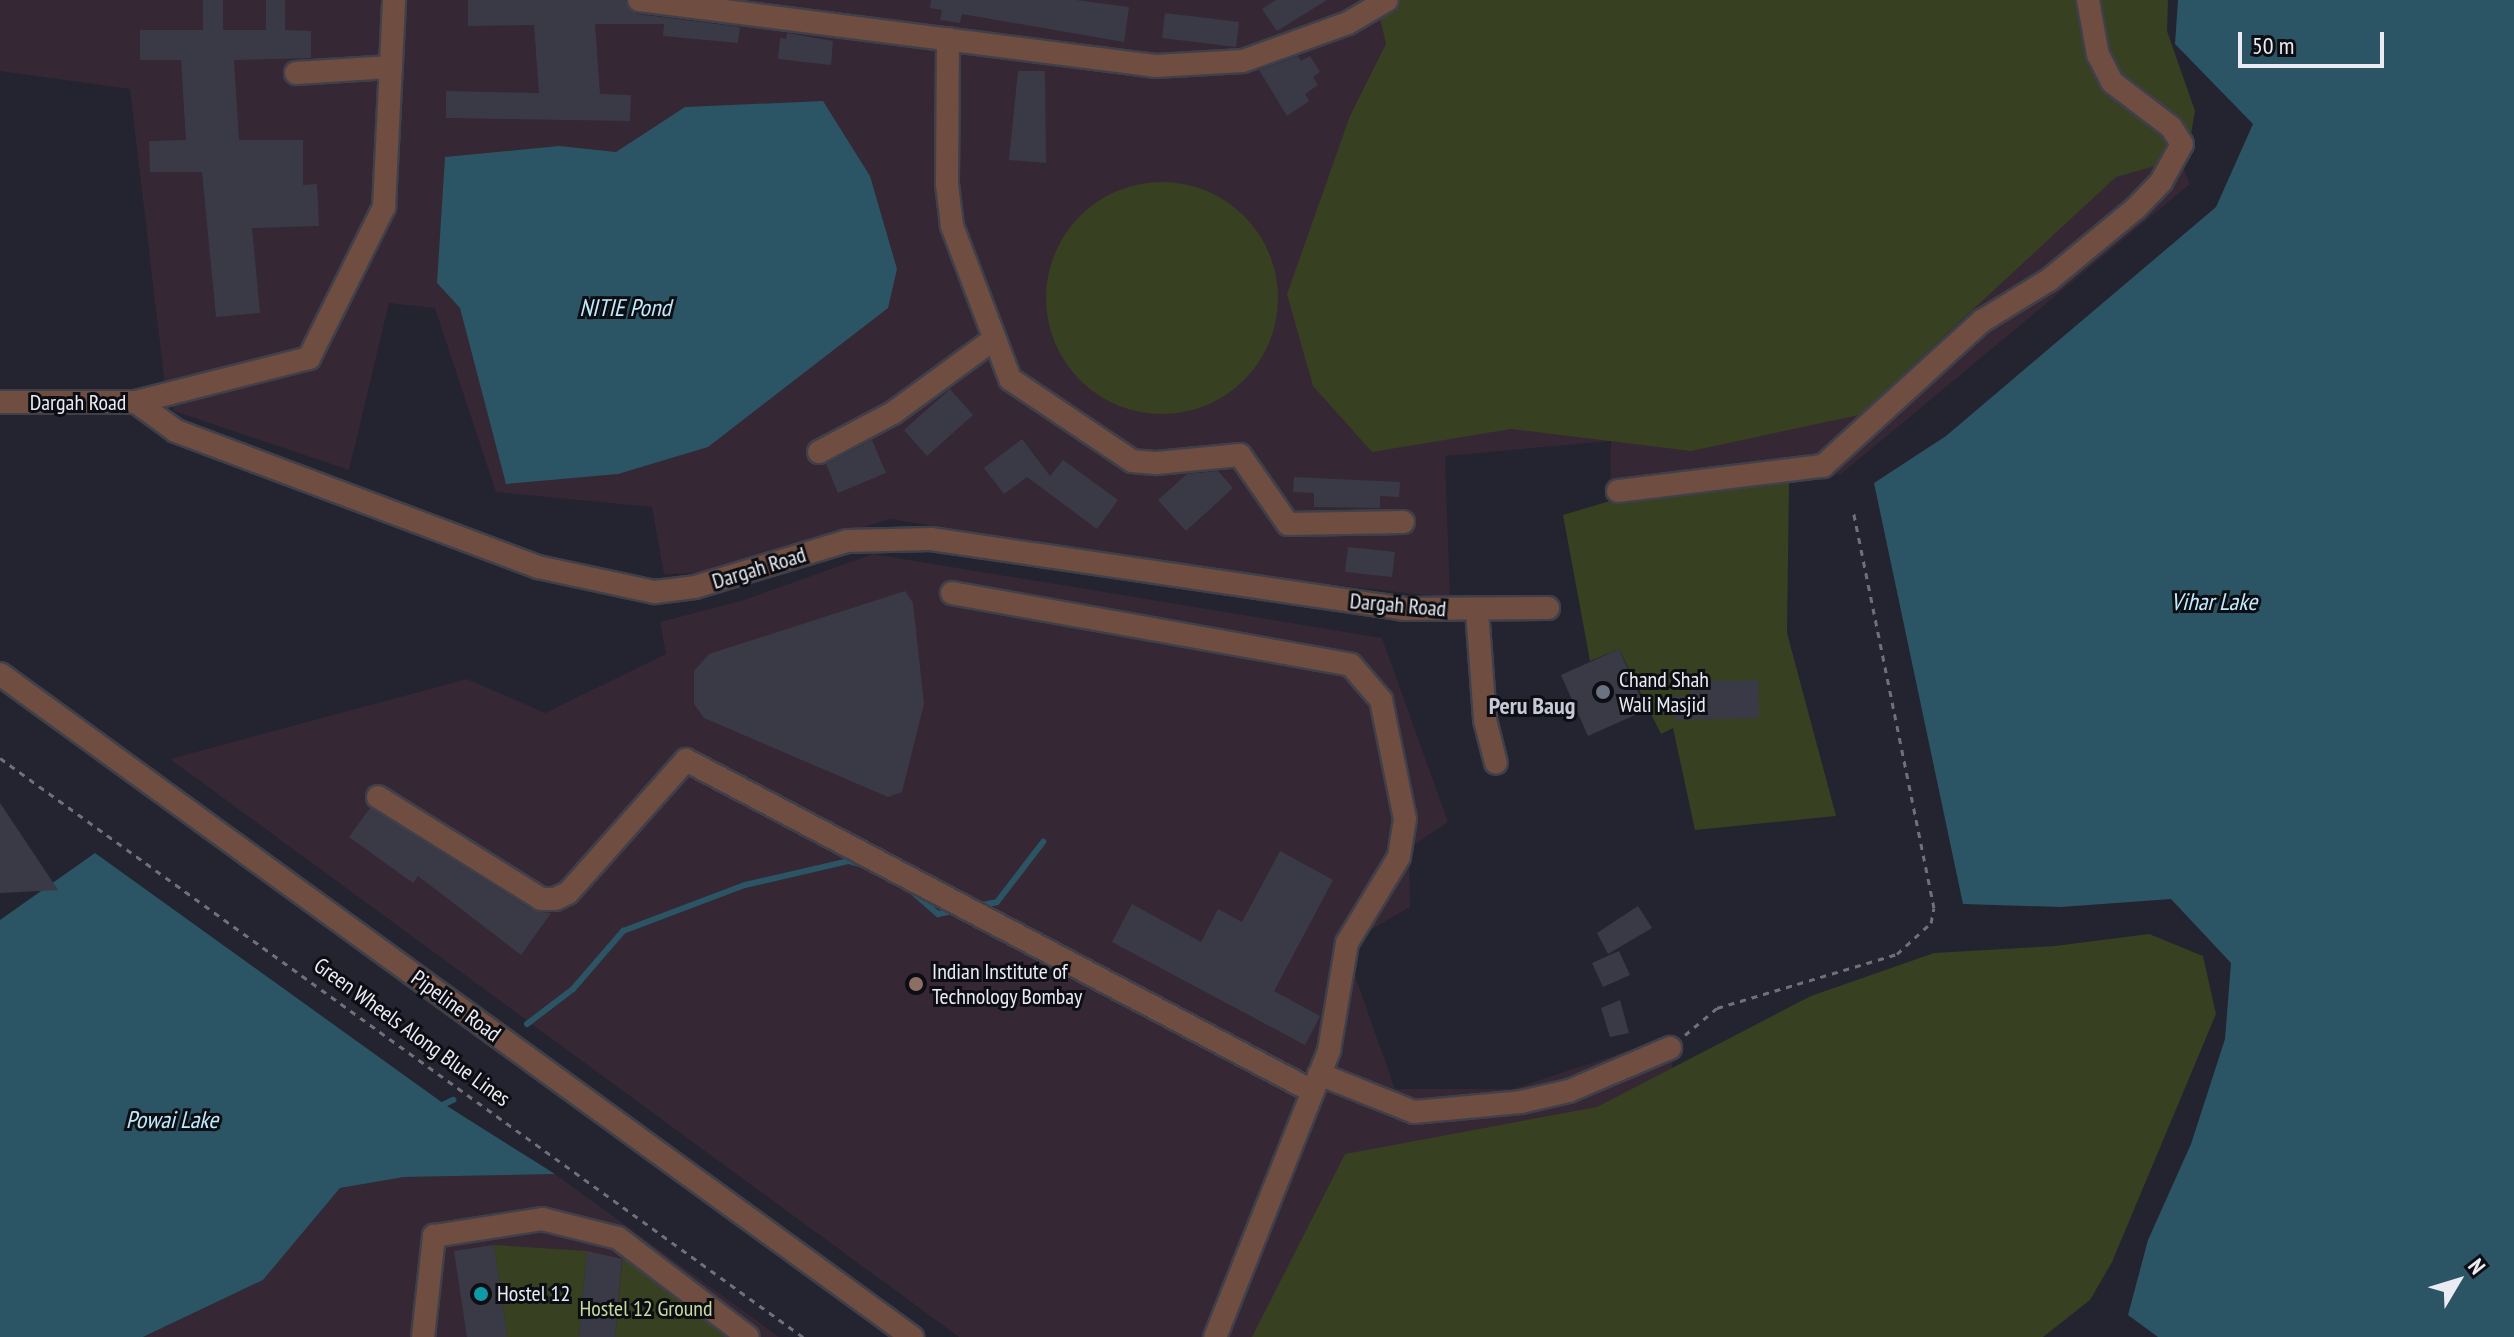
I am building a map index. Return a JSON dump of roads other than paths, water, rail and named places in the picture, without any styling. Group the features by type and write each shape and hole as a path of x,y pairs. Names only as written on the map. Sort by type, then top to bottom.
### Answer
{"street":[{"path":"136,402 309,358 384,207 394,0"},
{"path":"639,0 1156,66 1243,61 1348,23 1387,0"},
{"path":"1618,491 1823,466 1970,330 2049,280 2128,216 2161,182 2182,144 2171,127 2112,82 2098,55 2088,0"},
{"path":"948,39 947,184 952,226 1010,379 1132,461 1157,463 1230,452 1251,464 1288,524 1403,522"},
{"path":"296,73 391,67"},
{"path":"819,452 893,413 994,339"},
{"name":"Dargah Road","path":"0,402 136,402 176,431 538,567 655,592 695,587 847,541 931,539 1403,609 1548,608"},
{"path":"952,593 1351,665 1381,700 1405,819 1399,857 1347,943 1329,1051 1215,1337"},
{"path":"1477,610 1485,720 1496,763"},
{"name":"Pipeline Road","path":"0,674 912,1337"},
{"path":"378,797 541,899 555,899 568,893 686,760 982,917 1316,1083 1414,1112 1521,1102 1569,1091 1670,1048"},
{"path":"423,1337 434,1236 542,1219 618,1238 748,1337"}],"water":[{"name":"Vihar Lake","path":"2178,0 2514,0 2514,1337 2158,1337 2128,1315 2148,1240 2191,1144 2225,1039 2231,963 2171,899 2061,907 1963,904 1874,483 1946,436 2216,207 2253,124 2175,44"},
{"name":"NITIE Pond","path":"823,101 870,176 897,269 888,308 708,447 618,474 506,484 460,308 437,283 445,157 559,146 616,152 685,107"},
{"name":"Powai Lake","path":"95,853 447,1106 555,1174 404,1177 340,1188 263,1280 143,1337 0,1337 0,920"}],"waterway":[{"path":"977,906 997,902 1043,842"},
{"path":"527,1024 573,989 623,931 745,885 849,861 863,865"},
{"path":"908,888 938,914 954,911"},
{"path":"438,1107 453,1100"}],"place":[{"name":"Chand Shah Wali Masjid","path":"1603,692"},
{"name":"Indian Institute of Technology Bombay","path":"916,984"},
{"name":"Hostel 12","path":"481,1294"}],"district":[{"name":"Peru Baug","path":"1532,706"}],"park label":[{"name":"Hostel 12 Ground","path":"646,1309"}]}
